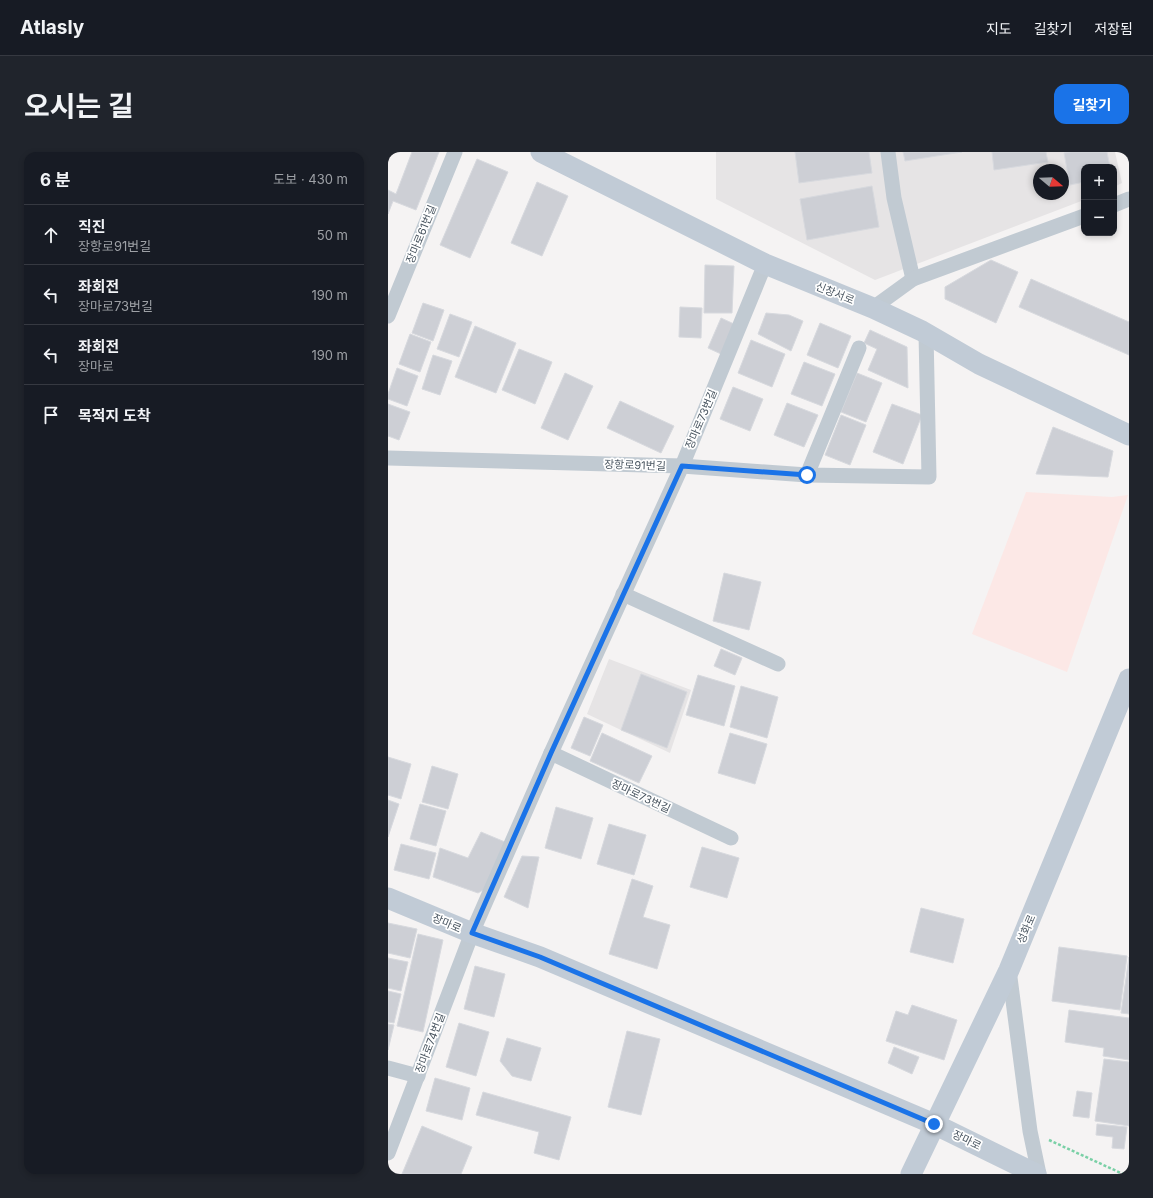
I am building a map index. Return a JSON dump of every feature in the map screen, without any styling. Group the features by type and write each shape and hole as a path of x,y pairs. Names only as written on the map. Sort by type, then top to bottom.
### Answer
{"main road":[{"name":"신창서로","path":"540,152 766,264 873,308 926,333 979,364 1129,435"},
{"name":"성화로","path":"912,1174 934,1124 1009,970 1129,679"},
{"name":"장마로","path":"388,898 472,933 540,957 934,1124 1037,1174"}],"street":[{"name":"장마로61번길","path":"388,316 455,152"},
{"path":"888,152 894,198 913,279"},
{"path":"1117,204 1129,199"},
{"path":"873,308 913,279 1081,217"},
{"name":"장마로73번길","path":"472,933 551,753 682,466 766,264"},
{"name":"장항로91번길","path":"388,458 682,466 807,475 929,477 926,333"},
{"path":"807,475 859,348"},
{"path":"623,594 778,664"},
{"name":"장마로73번길","path":"551,753 731,838"},
{"name":"장마로74번길","path":"388,1152 472,933"},
{"path":"1009,970 1030,1132 1037,1174"},
{"path":"388,1068 418,1076"}],"path":[{"path":"1030,1132 1123,1174"}],"shaded area":[{"path":"716,152 1115,152 1122,183 1117,186 1117,164 1081,164 1081,201 875,280 716,199"},
{"path":"1026,492 1112,497 1128,495 1067,672 972,634"},
{"path":"609,659 691,690 670,753 587,714"}],"building":[{"path":"412,152 439,152 416,210 393,201 388,214 388,190 396,194"},
{"path":"795,152 869,152 872,173 799,183"},
{"path":"903,152 962,152 905,161"},
{"path":"992,152 1046,152 1048,162 994,170"},
{"path":"1107,152 1109,164 1081,164 1081,183 1070,185 1069,164 1066,164 1064,153"},
{"path":"477,159 508,172 470,258 440,245"},
{"path":"537,182 568,196 542,256 511,243"},
{"path":"872,186 879,227 807,240 800,199"},
{"path":"991,260 1018,272 996,323 945,299 945,287"},
{"path":"705,265 734,266 732,313 704,313"},
{"path":"1031,279 1129,322 1129,355 1019,307"},
{"path":"423,303 444,310 433,341 412,333"},
{"path":"680,307 702,308 701,338 679,337"},
{"path":"766,313 789,315 803,321 791,351 758,334"},
{"path":"450,314 472,322 459,357 437,349"},
{"path":"721,318 734,324 721,354 708,348"},
{"path":"820,323 851,336 838,368 807,355"},
{"path":"475,326 516,343 496,393 455,377"},
{"path":"870,330 907,347 908,388 868,370 877,349 864,343"},
{"path":"410,334 431,342 420,372 399,364"},
{"path":"751,340 785,354 772,387 738,373"},
{"path":"519,349 552,362 535,404 502,390"},
{"path":"433,355 452,361 440,395 422,389"},
{"path":"804,362 835,374 822,406 791,394"},
{"path":"397,368 418,376 407,406 388,399 388,394"},
{"path":"565,373 593,386 568,440 541,428"},
{"path":"857,373 882,383 866,422 841,412"},
{"path":"733,387 763,399 750,431 720,419"},
{"path":"620,401 674,426 661,453 607,428"},
{"path":"787,403 818,415 804,447 774,435"},
{"path":"388,404 410,412 399,440 388,436"},
{"path":"892,404 922,415 903,464 873,452"},
{"path":"841,415 866,425 850,465 825,455"},
{"path":"1053,427 1113,451 1108,477 1036,474"},
{"path":"724,573 761,582 749,630 713,621"},
{"path":"721,649 742,658 735,675 714,666"},
{"path":"641,674 687,692 667,748 621,730"},
{"path":"698,675 735,686 724,726 686,715"},
{"path":"741,686 778,697 767,738 730,727"},
{"path":"584,717 603,725 590,756 571,748"},
{"path":"602,733 652,756 639,783 590,761"},
{"path":"730,733 767,744 755,784 718,773"},
{"path":"388,757 411,764 401,799 388,795"},
{"path":"432,766 458,774 448,809 422,802"},
{"path":"388,800 399,804 388,837"},
{"path":"420,804 446,811 436,846 410,839"},
{"path":"556,807 593,818 581,859 545,848"},
{"path":"609,824 646,835 634,875 597,864"},
{"path":"481,832 505,842 485,889 478,893 433,877 440,848 468,858"},
{"path":"401,844 436,853 429,879 394,870"},
{"path":"702,847 739,858 727,898 690,887"},
{"path":"522,856 539,857 528,908 504,897"},
{"path":"632,879 653,886 643,917 670,925 657,969 609,954"},
{"path":"921,908 964,919 953,963 910,952"},
{"path":"388,923 417,929 410,958 388,953"},
{"path":"418,934 443,940 423,1032 397,1026"},
{"path":"1059,947 1127,956 1120,1010 1052,1001"},
{"path":"1129,957 1129,1014 1121,1013"},
{"path":"388,958 408,962 401,991 388,988"},
{"path":"475,966 505,974 494,1017 464,1009"},
{"path":"388,991 401,994 394,1023 388,1022"},
{"path":"912,1005 957,1020 944,1060 886,1041 896,1011 908,1015"},
{"path":"1069,1010 1129,1018 1129,1060 1103,1056 1104,1048 1065,1042"},
{"path":"459,1023 489,1032 476,1076 446,1067"},
{"path":"388,1024 394,1025 388,1050"},
{"path":"627,1031 660,1039 641,1115 608,1107"},
{"path":"507,1038 541,1048 531,1081 512,1076 500,1061"},
{"path":"894,1047 919,1057 912,1074 888,1063"},
{"path":"1104,1059 1129,1062 1129,1126 1095,1121"},
{"path":"435,1078 470,1088 462,1120 426,1111"},
{"path":"1077,1091 1092,1093 1089,1118 1073,1116"},
{"path":"483,1092 571,1117 559,1160 534,1153 539,1132 476,1115"},
{"path":"1097,1124 1127,1127 1124,1149 1112,1148 1113,1137 1096,1135"},
{"path":"422,1126 472,1147 461,1174 402,1174"}],"route":[{"path":"807,475 682,466 551,753 472,933 540,957 934,1124"}]}
